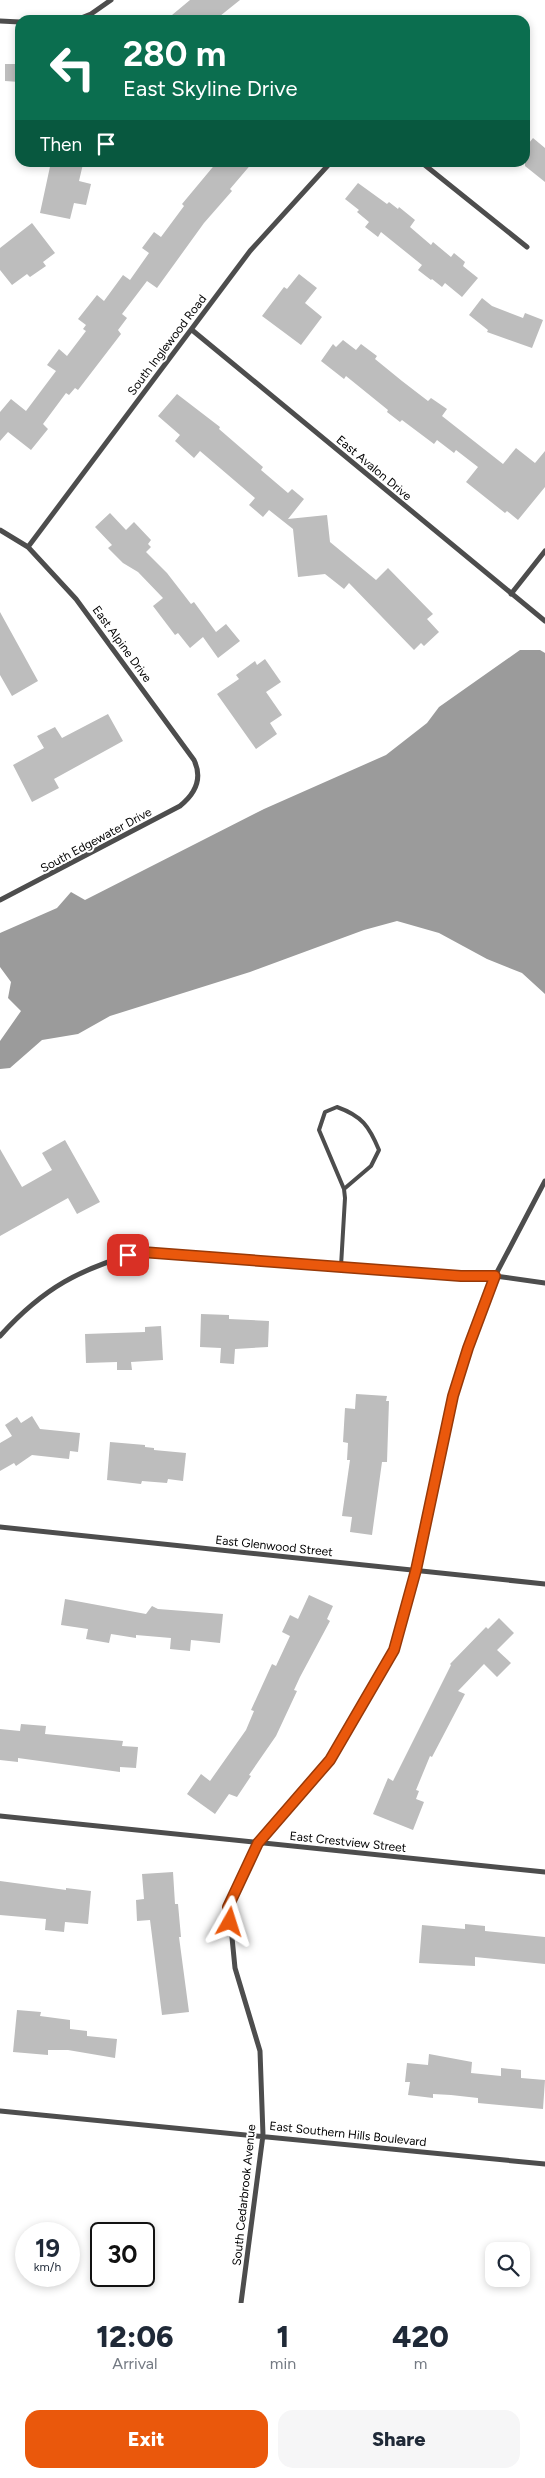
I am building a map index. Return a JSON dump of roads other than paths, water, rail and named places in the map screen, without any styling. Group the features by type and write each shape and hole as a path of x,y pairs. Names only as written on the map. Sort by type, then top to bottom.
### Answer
{"street":[{"path":"88,15 111,0"},
{"path":"0,21 15,22"},
{"name":"South Inglewood Road","path":"28,547 250,251 326,167"},
{"path":"427,167 527,247"},
{"name":"East Avalon Drive","path":"192,330 545,621"},
{"name":"East Alpine Drive","path":"0,530 28,547 76,599 194,760 198,774 195,790"},
{"path":"511,594 545,551"},
{"name":"South Edgewater Drive","path":"0,900 174,810 186,802 195,790"},
{"name":"South Cedarbrook Avenue","path":"241,2303 263,2135 260,2051 236,1968 228,1907 258,1843 330,1760 394,1650 416,1570 453,1396 471,1339 495,1276 545,1181"},
{"path":"0,1336 22,1313 52,1288 101,1263 142,1252 461,1276 495,1276 545,1283"},
{"name":"East Glenwood Street","path":"0,1527 545,1584"},
{"name":"East Crestview Street","path":"0,1816 545,1872"},
{"name":"East Southern Hills Boulevard","path":"0,2111 263,2135 545,2164"}],"lane":[{"path":"341,1266 344,1190 320,1130 324,1112 337,1106 350,1112 370,1128 380,1150 371,1166 344,1190"}]}
